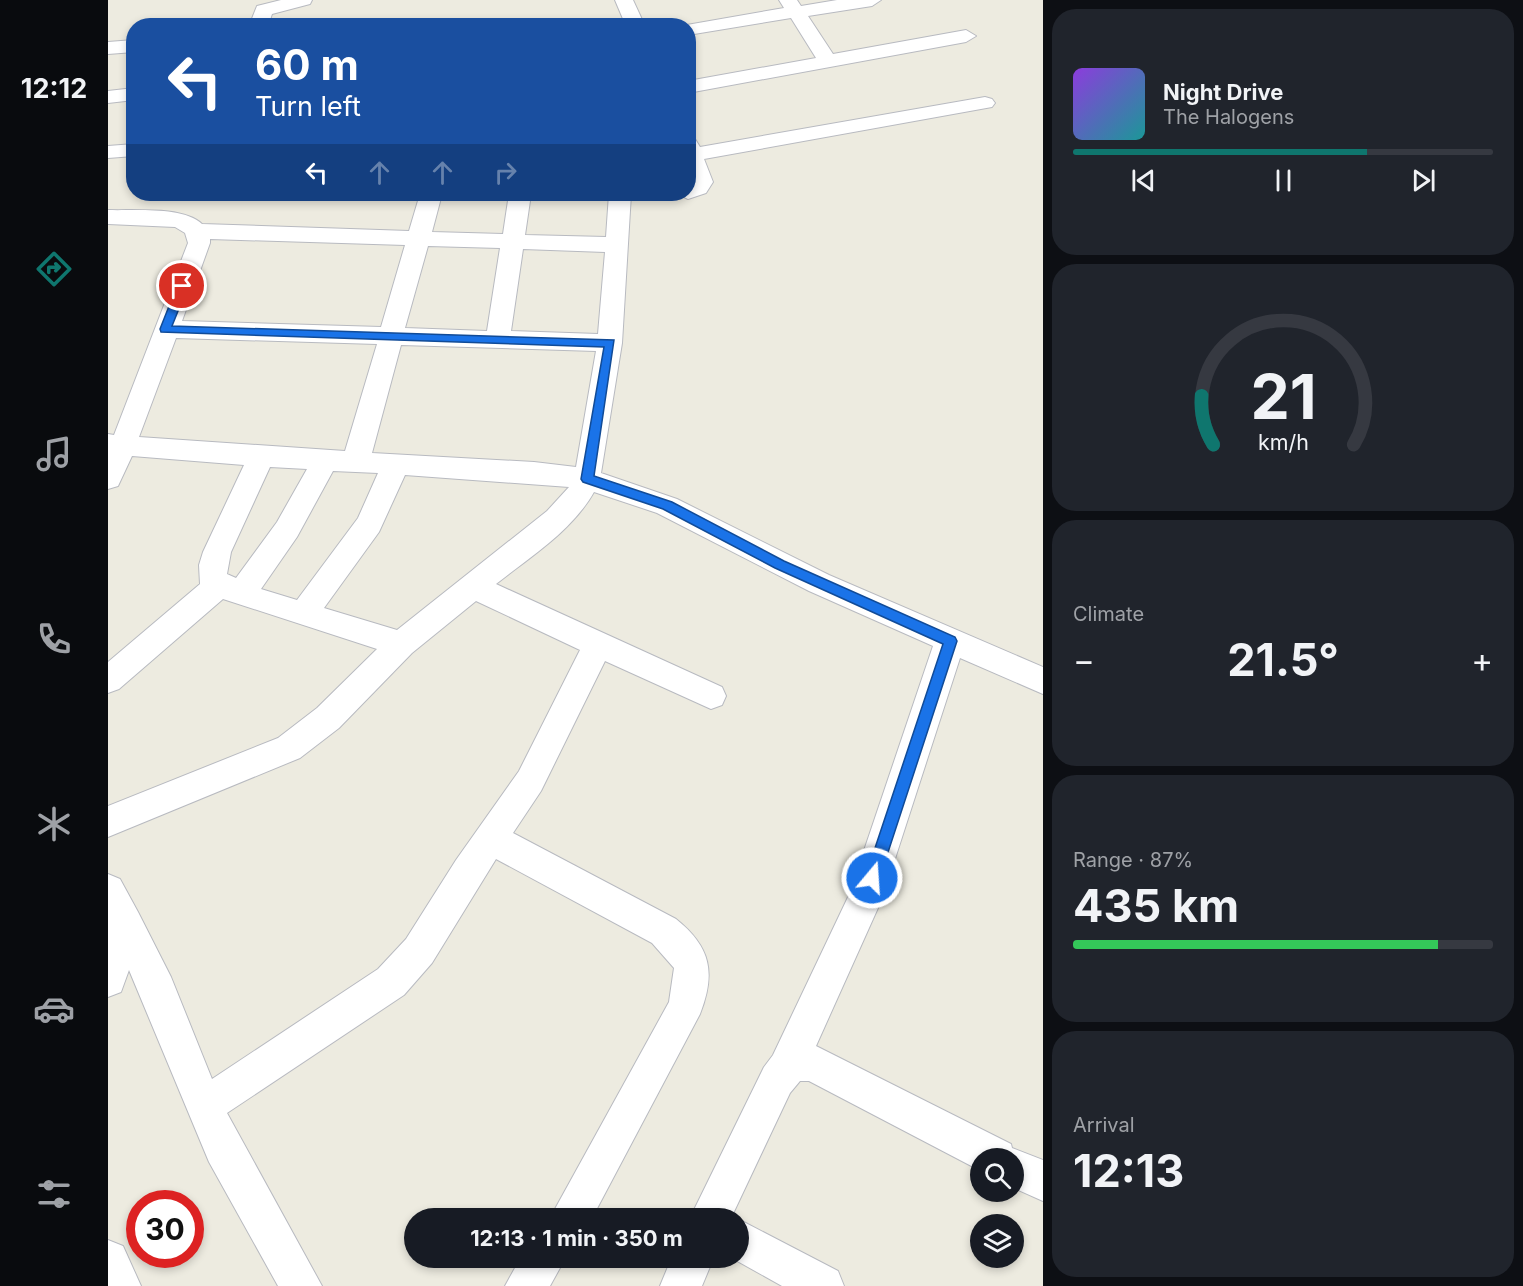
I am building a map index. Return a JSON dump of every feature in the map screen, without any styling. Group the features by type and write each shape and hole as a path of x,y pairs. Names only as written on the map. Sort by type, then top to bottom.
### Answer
{"street":[{"path":"261,18 264,10 303,0"},
{"path":"624,0 632,18"},
{"path":"696,27 792,6 872,0"},
{"path":"792,6 828,61"},
{"path":"696,86 966,36"},
{"path":"108,48 126,47"},
{"path":"108,97 126,95"},
{"path":"696,147 985,103"},
{"path":"108,152 126,151"},
{"path":"696,163 702,182 696,189"},
{"path":"356,461 429,201"},
{"path":"498,339 519,201"},
{"path":"108,822 289,748 328,718 401,644 557,519 587,479 610,343 620,201"},
{"path":"108,217 178,220 189,224 197,231 617,245"},
{"path":"108,479 116,444 199,243 197,231"},
{"path":"165,329 610,343"},
{"path":"116,444 262,456 534,472 587,479 667,506 780,565 1043,681"},
{"path":"262,456 213,565 213,580 230,590 401,644"},
{"path":"108,680 230,590 296,519 325,460"},
{"path":"303,614 369,524 378,509 396,464"},
{"path":"474,587 711,696"},
{"path":"715,1208 787,1066 865,899 950,641"},
{"path":"204,1106 391,981 419,951 530,781 598,645"},
{"path":"491,839 664,931 679,942 690,957 694,975 691,993 682,1014 575,1208"},
{"path":"108,891 158,990 223,1148 300,1286"},
{"path":"108,979 126,924"},
{"path":"787,1066 797,1060 812,1063 978,1148"},
{"path":"1024,1172 1043,1181"},
{"path":"749,1245 823,1286"},
{"path":"108,1261 120,1286"},
{"path":"526,1286 538,1268"},
{"path":"681,1286 688,1268"}],"route":[{"path":"182,286 165,329 610,343 587,479 667,506 780,565 950,641 872,878"}]}
